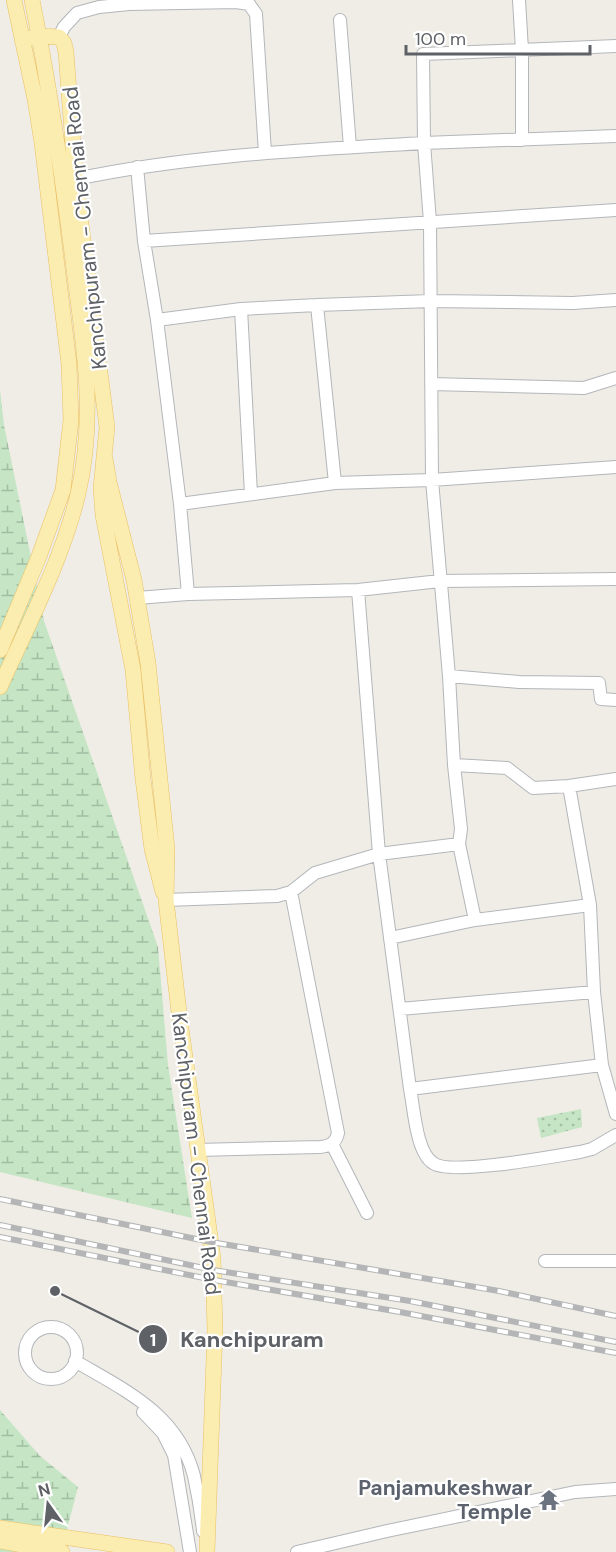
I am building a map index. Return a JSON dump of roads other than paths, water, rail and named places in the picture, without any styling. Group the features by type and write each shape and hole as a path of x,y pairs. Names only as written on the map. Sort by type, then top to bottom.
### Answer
{"main road":[{"path":"0,650 51,526 63,490 71,420 65,329 42,143 14,0"},
{"path":"0,687 68,531 78,493 89,413 83,339 57,136 32,0"},
{"path":"22,40 39,36 59,38"},
{"name":"Kanchipuram - Chennai Road","path":"59,38 64,44 69,66 76,179 105,401 107,426 102,488 103,515 133,670 152,849 166,900"},
{"name":"Kanchipuram - Chennai Road","path":"105,458 137,598 148,663 167,849 166,900 197,1150 210,1234 214,1294 214,1364 207,1552"},
{"path":"0,1528 167,1552"},
{"path":"0,1541 62,1552"}],"street":[{"path":"519,0 522,50 522,140"},
{"path":"59,38 64,27 77,13 122,2 249,4 256,14 266,153"},
{"path":"340,20 350,147"},
{"path":"474,920 459,843 461,829 432,480 430,222 424,143 423,54 616,46"},
{"path":"76,179 137,167 266,153 424,143 616,136"},
{"path":"137,167 144,241 157,320 180,504 188,594"},
{"path":"144,241 616,210"},
{"path":"157,320 242,309 317,305 431,301 573,303 616,300"},
{"path":"317,305 335,483"},
{"path":"242,309 251,494"},
{"path":"431,384 584,388 616,378"},
{"path":"180,504 335,483 432,480 616,467"},
{"path":"137,598 188,594 358,590 440,581 616,579"},
{"path":"358,590 379,854 410,1089 420,1143 425,1154 432,1163 441,1167 490,1166 580,1152 592,1149 616,1135"},
{"path":"449,676 519,682 599,682 602,699 616,700"},
{"path":"454,765 507,768 533,788 569,786 616,779"},
{"path":"569,786 590,905 594,992 602,1065 616,1114"},
{"path":"166,900 276,896 291,892 315,873 379,854 459,843"},
{"path":"291,892 338,1133 333,1144"},
{"path":"390,938 474,920 590,905"},
{"path":"400,1009 594,992"},
{"path":"410,1089 602,1065"},
{"path":"197,1150 320,1147 333,1144"},
{"path":"333,1144 367,1213"},
{"path":"545,1261 616,1261"},
{"path":"45,1327 63,1330 74,1342 76,1351 73,1365 66,1373 50,1378 35,1373 26,1360 25,1352 30,1336 45,1327"},
{"path":"73,1365 139,1399 162,1419 181,1444 195,1482 207,1552"},
{"path":"73,1365 148,1417 169,1442 176,1466 190,1552"},
{"path":"176,1466 189,1462 209,1461"},
{"path":"297,1552 575,1492 616,1489"}],"railway":[{"path":"0,1199 211,1242 499,1291 616,1316"},
{"path":"0,1225 213,1270 410,1301 616,1342"},
{"path":"0,1237 214,1280 616,1353"}],"place":[{"name":"Kanchipuram","path":"55,1291"},
{"name":"Panjamukeshwar Temple","path":"549,1500"}]}
